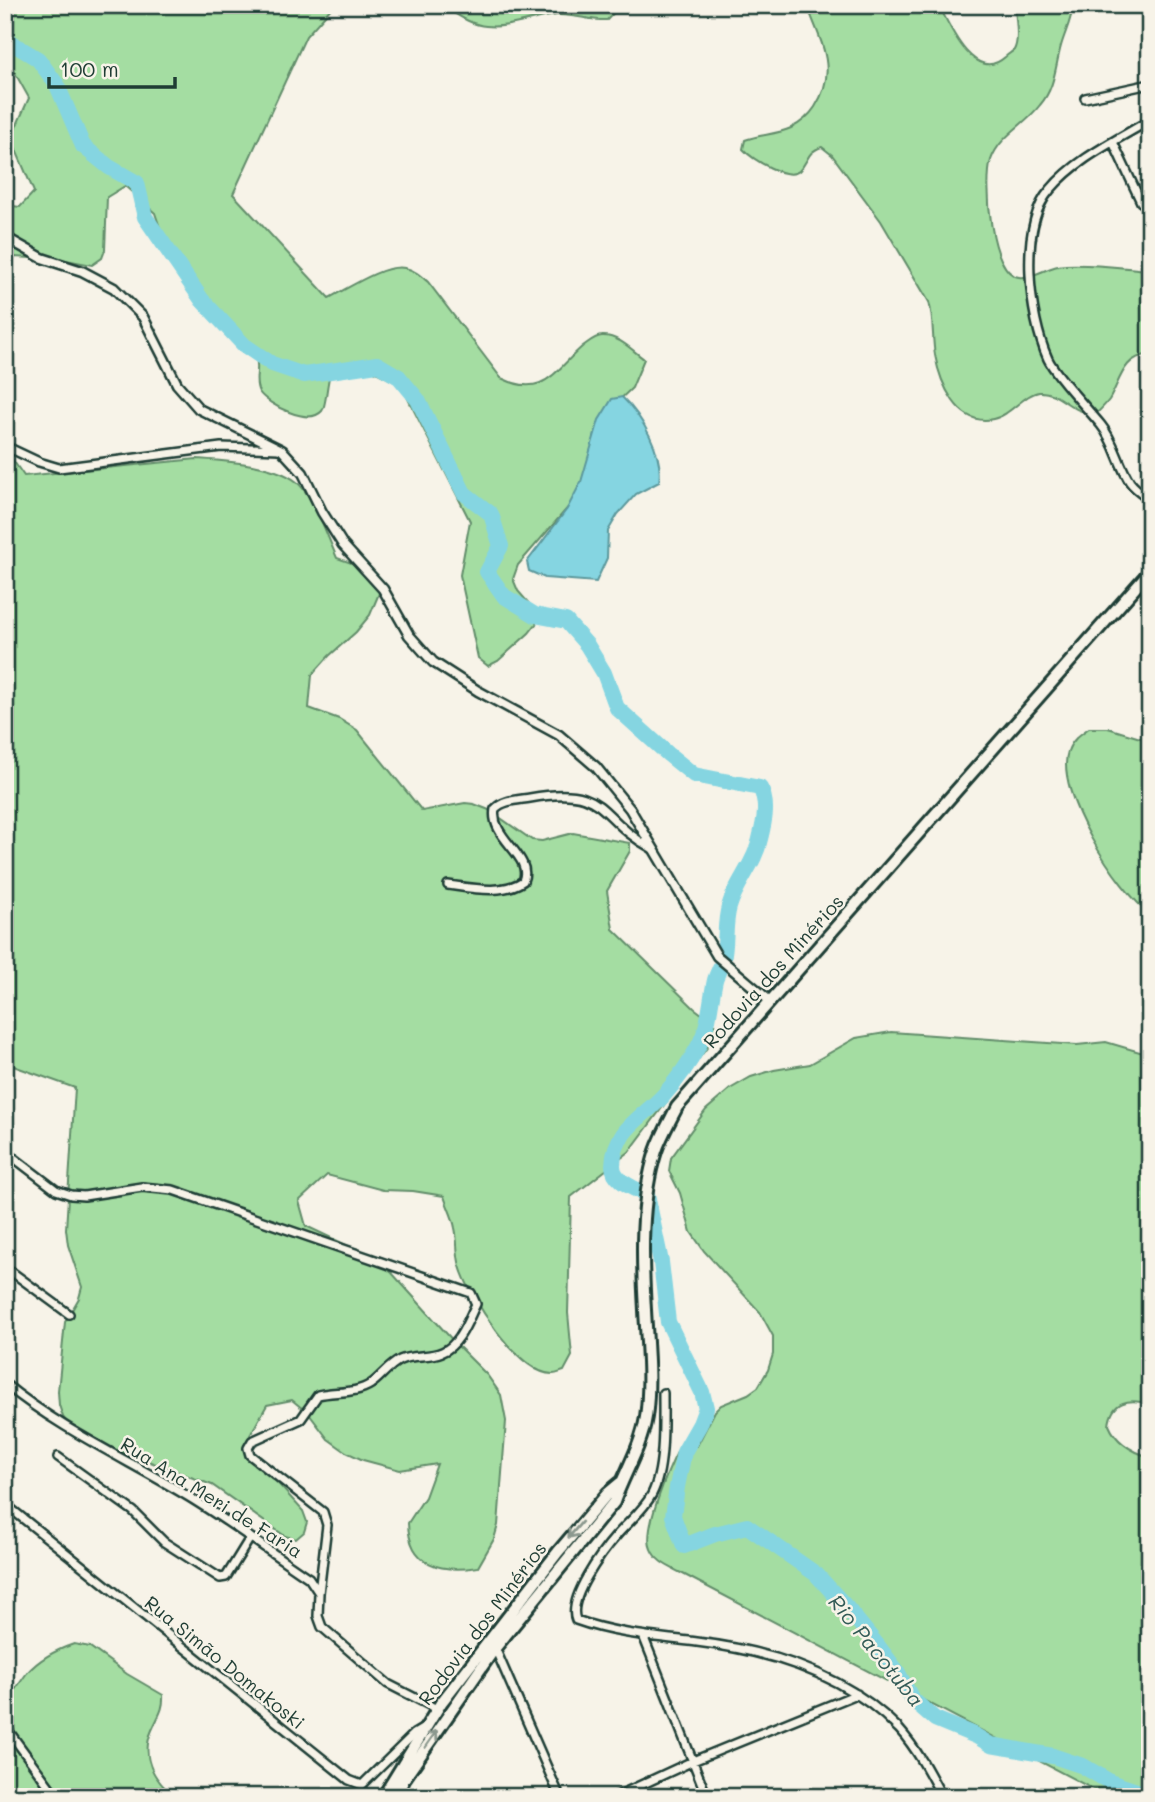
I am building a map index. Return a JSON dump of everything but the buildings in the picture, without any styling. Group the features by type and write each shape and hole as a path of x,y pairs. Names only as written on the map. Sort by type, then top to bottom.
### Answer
{"main road":[{"name":"Rodovia dos Minérios","path":"396,1797 404,1779 495,1648 614,1502 640,1444 650,1375 643,1229 651,1171 657,1149 677,1107 1150,571"},
{"name":"Rodovia dos Minérios","path":"383,1797 437,1709 558,1552 608,1493 622,1481"}],"street":[{"path":"1085,98 1150,84"},
{"path":"1150,120 1074,166 1042,200 1034,215 1029,283 1035,324 1049,361 1111,437 1132,484 1150,499"},
{"path":"1113,142 1141,202 1150,206"},
{"path":"5,237 43,258 82,271 114,288 143,317 177,384 199,409 282,450 303,474 343,545 383,589 409,635 433,662 478,691 559,735 596,767 629,809 717,956 771,1002"},
{"path":"5,446 59,468 221,447 282,450"},
{"path":"448,885 492,889 513,886 523,881 526,873 523,863 495,823 495,809 499,804 507,802 549,795 572,794 586,797 603,807 639,842 653,849"},
{"path":"5,1151 55,1190 71,1195 84,1196 142,1187 173,1190 471,1293 476,1304 459,1338 443,1352 407,1357 393,1364 370,1385 355,1391 335,1391 318,1395 301,1419 252,1441 248,1448 250,1455 323,1512 327,1525 319,1593 318,1616 322,1627 388,1684 437,1709"},
{"path":"5,1267 69,1314"},
{"name":"Rua Ana Meri de Faria","path":"5,1384 192,1499 309,1578 319,1593"},
{"path":"663,1393 664,1437 653,1494 615,1536 592,1571 577,1597 573,1612 576,1620 645,1638 738,1648 792,1663 857,1694 901,1731 926,1766 942,1797"},
{"path":"58,1457 133,1511 164,1542 220,1578 226,1577 250,1538"},
{"name":"Rua Simão Domakoski","path":"5,1504 349,1780 362,1785 414,1734 425,1728"},
{"path":"645,1638 708,1797"},
{"path":"495,1648 560,1797"},
{"path":"615,1797 693,1761 857,1694"},
{"path":"5,1726 57,1797"}],"green space":[{"path":"5,5 334,5 306,36 233,194 329,298 387,270 405,268 418,274 428,282 501,378 516,384 538,384 556,373 583,346 599,336 608,336 619,341 644,359 632,388 612,407 587,473 571,504 518,565 513,579 518,591 533,608 537,617 536,624 498,661 488,666 478,658 460,575 470,521 401,385 357,362 330,374 323,409 316,415 299,415 271,403 258,389 257,363 253,349 183,277 170,257 155,213 125,186 107,197 105,250 102,258 92,265 66,260 14,257 5,269 5,205 20,207 34,192 12,136 29,98 5,55"},
{"path":"441,5 621,5 607,20 557,15 495,26 474,23"},
{"path":"807,5 939,5 965,50 984,64 994,63 1014,50 1017,34 1015,5 1073,5 1049,92 1034,112 1000,144 991,160 989,206 1001,261 1009,272 1019,277 1065,265 1150,270 1150,355 1141,356 1128,364 1109,400 1097,413 1080,411 1046,392 1033,394 1005,414 993,419 981,420 961,410 946,390 937,366 929,302 881,221 832,155 822,147 810,154 799,171 786,173 762,163 743,149 745,140 798,124 813,110 822,93 827,68 825,56"},
{"path":"5,449 24,476 197,459 266,468 291,478 300,485 316,510 337,558 366,568 380,591 370,615 312,675 309,708 339,719 357,730 422,811 465,803 474,804 489,810 532,840 542,841 573,833 630,843 630,851 607,891 613,929 694,1008 715,1024 718,1033 629,1152 571,1197 568,1313 572,1356 564,1371 553,1374 540,1371 525,1362 484,1313 460,1266 454,1224 444,1196 383,1190 327,1175 299,1201 306,1226 374,1258 392,1273 487,1375 501,1395 506,1421 498,1525 494,1539 478,1567 440,1567 421,1557 414,1549 408,1523 425,1497 437,1464 400,1470 363,1460 328,1439 309,1414 292,1400 267,1405 244,1446 303,1511 307,1522 304,1532 296,1539 285,1536 212,1485 103,1447 76,1434 63,1417 58,1391 65,1322 79,1298 82,1287 68,1245 66,1229 75,1088 5,1063"},
{"path":"1089,728 1108,728 1150,741 1150,914 1106,863 1079,814 1070,790 1066,769 1068,751 1076,738"},
{"path":"891,1032 1077,1045 1106,1042 1150,1055 1150,1404 1135,1401 1122,1403 1114,1411 1109,1425 1126,1445 1150,1457 1150,1797 1108,1797 668,1566 656,1557 651,1549 649,1540 653,1514 679,1448 697,1446 715,1411 721,1405 758,1387 773,1354 773,1336 760,1312 704,1251 691,1232 680,1193 669,1171 671,1158 706,1110 730,1089 751,1077 810,1064 856,1038"},
{"path":"74,1644 90,1647 127,1674 163,1695 162,1709 149,1740 148,1759 155,1775 175,1797 5,1797 5,1699 15,1691 37,1663"}],"water":[{"path":"622,397 637,414 650,436 658,460 659,482 636,494 618,514 608,531 607,558 596,582 545,578 529,571 527,562 567,509 581,482 599,420 612,399"}],"waterway":[{"name":"Rio Pacotuba","path":"5,42 10,42 38,59 57,85 83,146 109,167 137,183 145,217 202,300 244,345 272,364 304,375 377,364 399,377 418,400 464,493 491,514 501,546 487,572 504,596 535,615 566,621 587,645 604,673 617,708 694,775 760,788 763,794 765,813 758,848 729,907 723,960 715,980 702,1039 687,1066 669,1089 624,1133 618,1142 613,1165 621,1180 647,1195 661,1262 668,1322 702,1392 706,1408 684,1452 677,1487 673,1516 684,1546 747,1526 816,1574 878,1646 897,1671 912,1699 935,1719 991,1745 1053,1756 1083,1766 1110,1782 1140,1792 1150,1792"}]}
